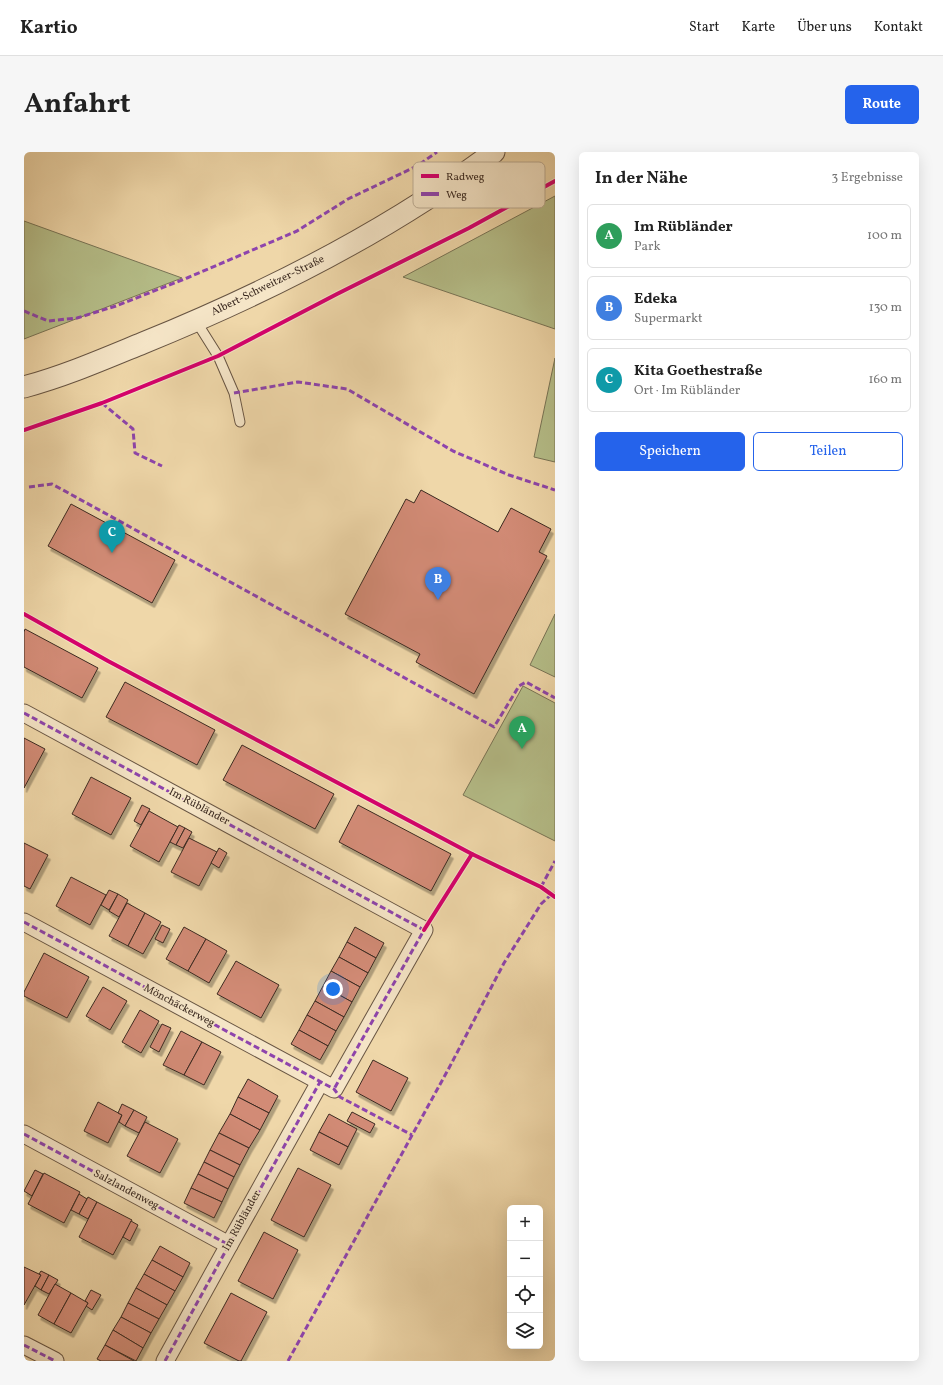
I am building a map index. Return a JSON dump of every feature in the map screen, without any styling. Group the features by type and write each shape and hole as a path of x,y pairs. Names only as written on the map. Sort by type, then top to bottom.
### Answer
{"street":[{"name":"Albert-Schweitzer-Straße","path":"481,162 494,152"},
{"name":"Albert-Schweitzer-Straße","path":"24,387 100,360 196,321 296,273 372,232 413,207"},
{"name":"Im Rübländer","path":"24,713 424,930 228,1245 165,1361"},
{"name":"Mönchäckerweg","path":"24,922 327,1086"},
{"name":"Salzlandenweg","path":"24,1134 228,1245"},
{"path":"24,1345 55,1361"}],"lane":[{"path":"196,321 218,356 234,393 240,422"}],"green space":[{"path":"555,196 555,329 403,277 532,208 545,208 545,201"},
{"path":"24,221 182,278 24,339"},
{"path":"555,358 555,462 534,457"},
{"path":"555,614 555,677 530,665"},
{"path":"523,686 555,703 555,841 463,795"}],"building":[{"path":"421,490 498,532 511,508 551,529 539,552 547,556 474,694 416,662 420,654 345,614 406,499 414,503"},
{"path":"71,504 175,560 152,603 48,546"},
{"path":"25,629 98,668 82,698 24,667"},
{"path":"125,682 215,730 197,765 106,717"},
{"path":"24,738 45,749 24,788"},
{"path":"242,745 334,794 315,829 223,780"},
{"path":"91,777 131,798 111,835 72,814"},
{"path":"142,805 150,809 141,825 134,821"},
{"path":"358,805 451,854 431,891 339,842"},
{"path":"149,811 178,827 159,862 130,846"},
{"path":"179,825 185,828 176,845 170,842"},
{"path":"185,828 192,832 183,848 176,845"},
{"path":"189,838 217,852 199,886 171,872"},
{"path":"24,843 48,855 30,889 24,886"},
{"path":"219,848 227,853 219,868 211,863"},
{"path":"71,877 106,895 90,925 56,906"},
{"path":"109,890 118,894 109,910 101,905"},
{"path":"118,894 128,900 119,917 109,911"},
{"path":"127,903 145,913 128,946 109,936"},
{"path":"145,913 161,922 143,954 128,946"},
{"path":"162,925 170,929 163,943 155,939"},
{"path":"184,927 206,939 188,971 166,959"},
{"path":"355,927 384,943 376,958 347,942"},
{"path":"206,939 227,951 209,983 188,971"},
{"path":"347,942 376,958 368,973 339,957"},
{"path":"44,953 89,977 67,1018 24,996 24,992"},
{"path":"339,957 368,973 360,987 331,971"},
{"path":"236,961 279,985 261,1018 217,994"},
{"path":"331,971 360,987 352,1002 323,986"},
{"path":"323,986 352,1002 344,1017 315,1001"},
{"path":"103,987 127,1001 110,1030 86,1016"},
{"path":"315,1001 344,1017 336,1031 307,1015"},
{"path":"140,1010 159,1021 141,1053 122,1042"},
{"path":"307,1015 336,1031 328,1046 299,1030"},
{"path":"162,1024 171,1028 159,1052 150,1047"},
{"path":"299,1030 328,1046 320,1060 291,1044"},
{"path":"181,1031 202,1042 184,1075 163,1065"},
{"path":"202,1042 221,1052 204,1085 184,1075"},
{"path":"373,1060 408,1078 391,1111 356,1092"},
{"path":"248,1079 278,1096 269,1113 238,1097"},
{"path":"238,1097 269,1113 260,1130 230,1114"},
{"path":"98,1102 122,1115 108,1143 84,1131"},
{"path":"122,1104 134,1110 125,1126 119,1122 122,1115 118,1113"},
{"path":"134,1110 147,1117 139,1133 125,1126"},
{"path":"352,1112 375,1124 370,1133 347,1121"},
{"path":"230,1114 260,1130 249,1148 219,1133"},
{"path":"329,1114 357,1129 348,1147 319,1132"},
{"path":"145,1122 178,1139 160,1173 127,1156"},
{"path":"319,1132 348,1147 339,1165 310,1150"},
{"path":"219,1133 249,1148 240,1165 210,1150"},
{"path":"210,1150 240,1165 234,1177 204,1162"},
{"path":"204,1162 234,1177 228,1189 198,1174"},
{"path":"298,1168 331,1185 304,1237 271,1220"},
{"path":"35,1170 43,1174 32,1196 24,1191"},
{"path":"44,1173 80,1192 64,1223 28,1204"},
{"path":"198,1174 228,1189 222,1202 191,1188"},
{"path":"191,1188 222,1202 214,1218 184,1203"},
{"path":"79,1194 87,1199 79,1214 71,1210"},
{"path":"88,1197 97,1202 88,1219 79,1214"},
{"path":"97,1202 132,1220 113,1255 79,1237"},
{"path":"131,1221 138,1225 130,1241 123,1237"},
{"path":"264,1232 298,1250 273,1299 238,1281"},
{"path":"160,1246 190,1263 183,1277 152,1260"},
{"path":"152,1260 183,1277 175,1291 144,1274"},
{"path":"24,1267 41,1275 24,1305"},
{"path":"41,1271 49,1275 41,1290 35,1286 41,1275 39,1274"},
{"path":"144,1274 175,1291 167,1305 136,1288"},
{"path":"49,1275 58,1280 49,1294 41,1290"},
{"path":"55,1284 71,1293 54,1324 38,1315"},
{"path":"136,1288 167,1305 159,1319 128,1303"},
{"path":"91,1290 101,1295 92,1310 86,1306 88,1303 85,1301"},
{"path":"71,1293 88,1303 71,1333 54,1324"},
{"path":"231,1293 267,1312 241,1361 204,1343"},
{"path":"128,1303 159,1319 151,1333 121,1317"},
{"path":"121,1317 151,1333 143,1348 113,1330"},
{"path":"113,1330 143,1348 136,1361 105,1345"},
{"path":"105,1345 134,1361 101,1361 97,1359"}],"marked path":[{"path":"423,162 437,152"},
{"path":"24,311 48,321 77,318 116,306 187,278 297,231 348,199 413,168"},
{"path":"234,393 298,382 347,389 453,451 509,475 555,490"},
{"path":"102,403 133,429 135,453 162,466"},
{"path":"29,487 52,484 494,727 519,686 526,682 555,698"},
{"path":"24,713 424,930 334,1089"},
{"path":"541,887 555,861"},
{"path":"288,1361 449,1068 504,963 541,904 554,892"},
{"path":"24,922 334,1089 340,1097 412,1135"},
{"path":"165,1361 320,1082"},
{"path":"24,1134 229,1245"},
{"path":"24,1345 55,1361"}],"cycle path":[{"path":"545,186 555,181"},
{"path":"24,430 102,403 218,356 506,208"},
{"path":"24,614 108,661 472,854 541,887 555,897"},
{"path":"424,930 472,854"}],"place":[{"name":"Kita Goethestraße","path":"112,553"},
{"name":"Edeka","path":"438,600"},
{"name":"Im Rübländer","path":"522,749"}]}
